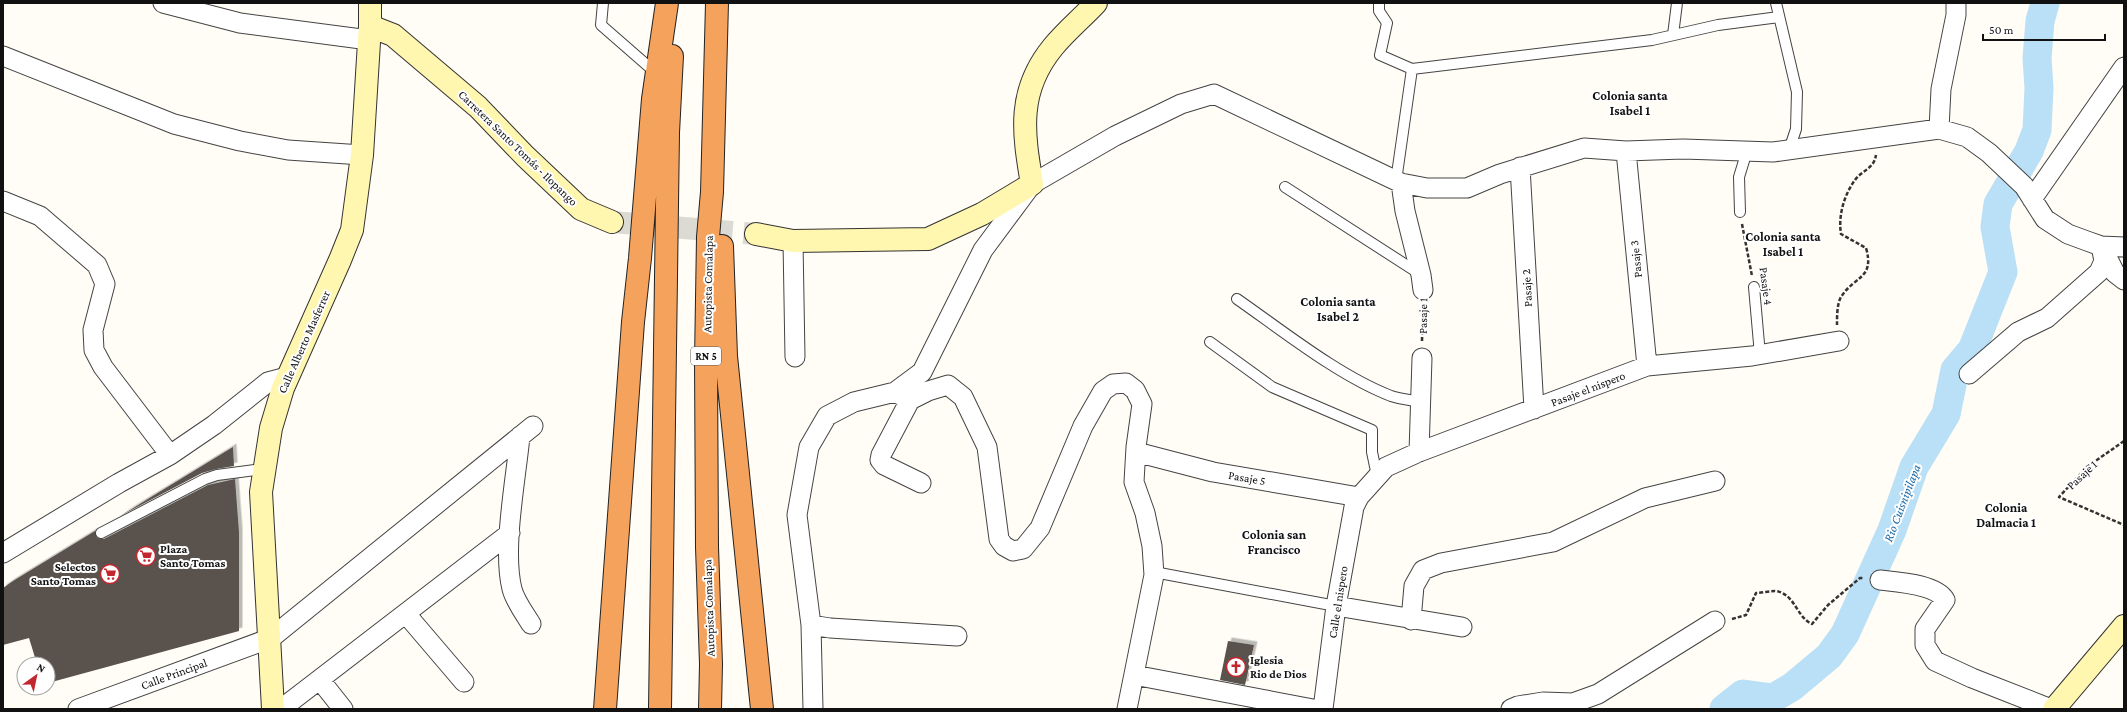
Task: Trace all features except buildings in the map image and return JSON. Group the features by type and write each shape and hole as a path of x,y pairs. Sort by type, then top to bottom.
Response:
{"highway":[{"path":"605,709 633,322 657,74 667,3"},
{"path":"660,709 668,134 674,3"},
{"name":"Autopista Comalapa","path":"710,709 711,664 707,547 706,360 708,236 712,192 716,3"},
{"path":"712,192 721,240 726,356 762,709"}],"main road":[{"name":"Calle Alberto Masferrer","path":"273,709 271,638 261,492 263,469 271,428 287,377 352,230 362,156 370,33 370,3"},
{"path":"756,234 793,241 928,239 982,214 1032,184 1027,157 1024,119 1027,93 1037,72 1053,47 1096,3"},
{"name":"Carretera Santo Tomás - Ilopango","path":"370,33 393,35 478,107 524,156 581,210 612,222"},
{"path":"2052,709 2124,626"}],"street":[{"path":"164,3 240,23 370,33"},
{"path":"1939,129 1941,89 1956,15 1956,3"},
{"path":"3,56 174,124 240,141 288,150 362,156"},
{"path":"2028,192 2124,67"},
{"path":"921,483 884,465 880,460 881,455 903,396 922,372 983,250 1032,184 1115,136 1181,104 1214,94 1399,182 1427,188 1467,188 1520,167 1584,148 1626,151 1683,149 1773,152 1939,129 1967,137 1989,153 2028,192 2045,219 2068,234 2101,246 2124,247"},
{"name":"Pasaje 3","path":"1626,151 1647,366"},
{"name":"Pasaje 2","path":"1520,167 1534,409"},
{"path":"1399,182 1422,282"},
{"path":"3,201 40,216 97,265 105,284 93,330 94,350 103,367 170,455"},
{"path":"793,241 795,356"},
{"path":"2101,246 2115,273 2124,280"},
{"path":"1969,374 2018,332 2047,318 2099,272 2104,261 2101,246"},
{"name":"Pasaje el nispero","path":"1359,497 1386,467 1419,452 1647,366 1760,355 1839,341"},
{"path":"1419,452 1422,358"},
{"path":"3,553 119,483 170,455 214,425 268,382 287,377"},
{"path":"813,709 811,625 797,515 808,447 827,416 854,402 903,396 948,385 963,397 987,447 999,539 1004,546 1013,551 1024,549 1040,528 1083,426 1103,392 1113,384 1126,383 1135,390 1142,404 1134,482 1149,533 1154,572 1127,709"},
{"name":"Calle Principal","path":"78,709 271,638 526,431 510,533"},
{"name":"Pasaje 5","path":"1136,452 1213,472 1359,497"},
{"path":"1411,620 1414,586 1423,570 1441,563 1553,542 1645,498 1715,481"},
{"name":"Calle el nispero","path":"1323,709 1336,606 1354,507 1359,497"},
{"path":"281,709 510,533"},
{"path":"510,533 509,571 512,591 531,624"},
{"path":"1880,580 1918,586 1942,594 1945,600 1925,629 1925,645 1935,661 1972,678 2052,709"},
{"path":"1336,606 1411,620 1462,627"},
{"path":"406,614 464,682"},
{"path":"1511,709 1518,706 1543,702 1573,703 1598,694 1715,621"},
{"path":"811,625 830,628 957,636"},
{"path":"1134,675 1313,709"},
{"path":"320,680 343,709"}],"lane":[{"path":"603,3 601,25 657,74"},
{"path":"1379,3 1380,11 1387,23 1380,54 1412,69 1652,40 1718,25 1779,17"},
{"path":"1673,35 1677,3"},
{"path":"1776,3 1797,92 1796,130 1789,150"},
{"path":"1399,182 1412,69"},
{"path":"1740,212 1739,177 1747,151"},
{"path":"1286,188 1422,282"},
{"name":"Pasaje 4","path":"1754,287 1760,355"},
{"path":"1237,299 1293,339 1363,384 1392,396 1421,402"},
{"path":"1210,342 1272,387 1372,430 1372,452 1377,476"},
{"path":"102,533 205,479 217,475 263,469"},
{"path":"1154,572 1336,606"}],"path":[{"path":"1839,341 1837,333 1838,311 1841,298 1864,276 1870,261 1866,248 1841,234 1839,221 1844,202 1855,179 1867,172 1876,160 1879,138"},
{"name":"Pasaje 4","path":"1740,212 1754,287"},
{"name":"Pasaje 1","path":"1422,282 1422,358"},
{"name":"Pasaje 1","path":"2124,441 2087,467 2059,497 2124,526"},
{"path":"1715,621 1746,614 1756,594 1776,591 1789,597 1807,622 1812,624 1819,618 1828,605 1860,578 1880,580"}],"waterway":[{"name":"Rio Cuisnipilapa","path":"1724,709 1743,694 1773,698 1792,687 1829,656 1845,634 1892,530 1914,467 1946,414 1955,370 1972,350 2003,272 1995,227 1998,204 2029,151 2037,130 2039,88 2037,58 2040,21 2045,3"}],"tunnel":[{"path":"612,222 756,234"}],"place":[{"name":"Plaza Santo Tomas","path":"146,556"},
{"name":"Selectos Santo Tomas","path":"110,574"},
{"name":"Iglesia Rio de Dios","path":"1236,667"}],"district":[{"name":"Colonia santa Isabel 1","path":"1630,102"},
{"name":"Colonia santa Isabel 1","path":"1783,244"},
{"name":"Colonia santa Isabel 2","path":"1338,308"},
{"name":"Colonia Dalmacia 1","path":"2006,514"},
{"name":"Colonia san Francisco","path":"1274,542"}]}
